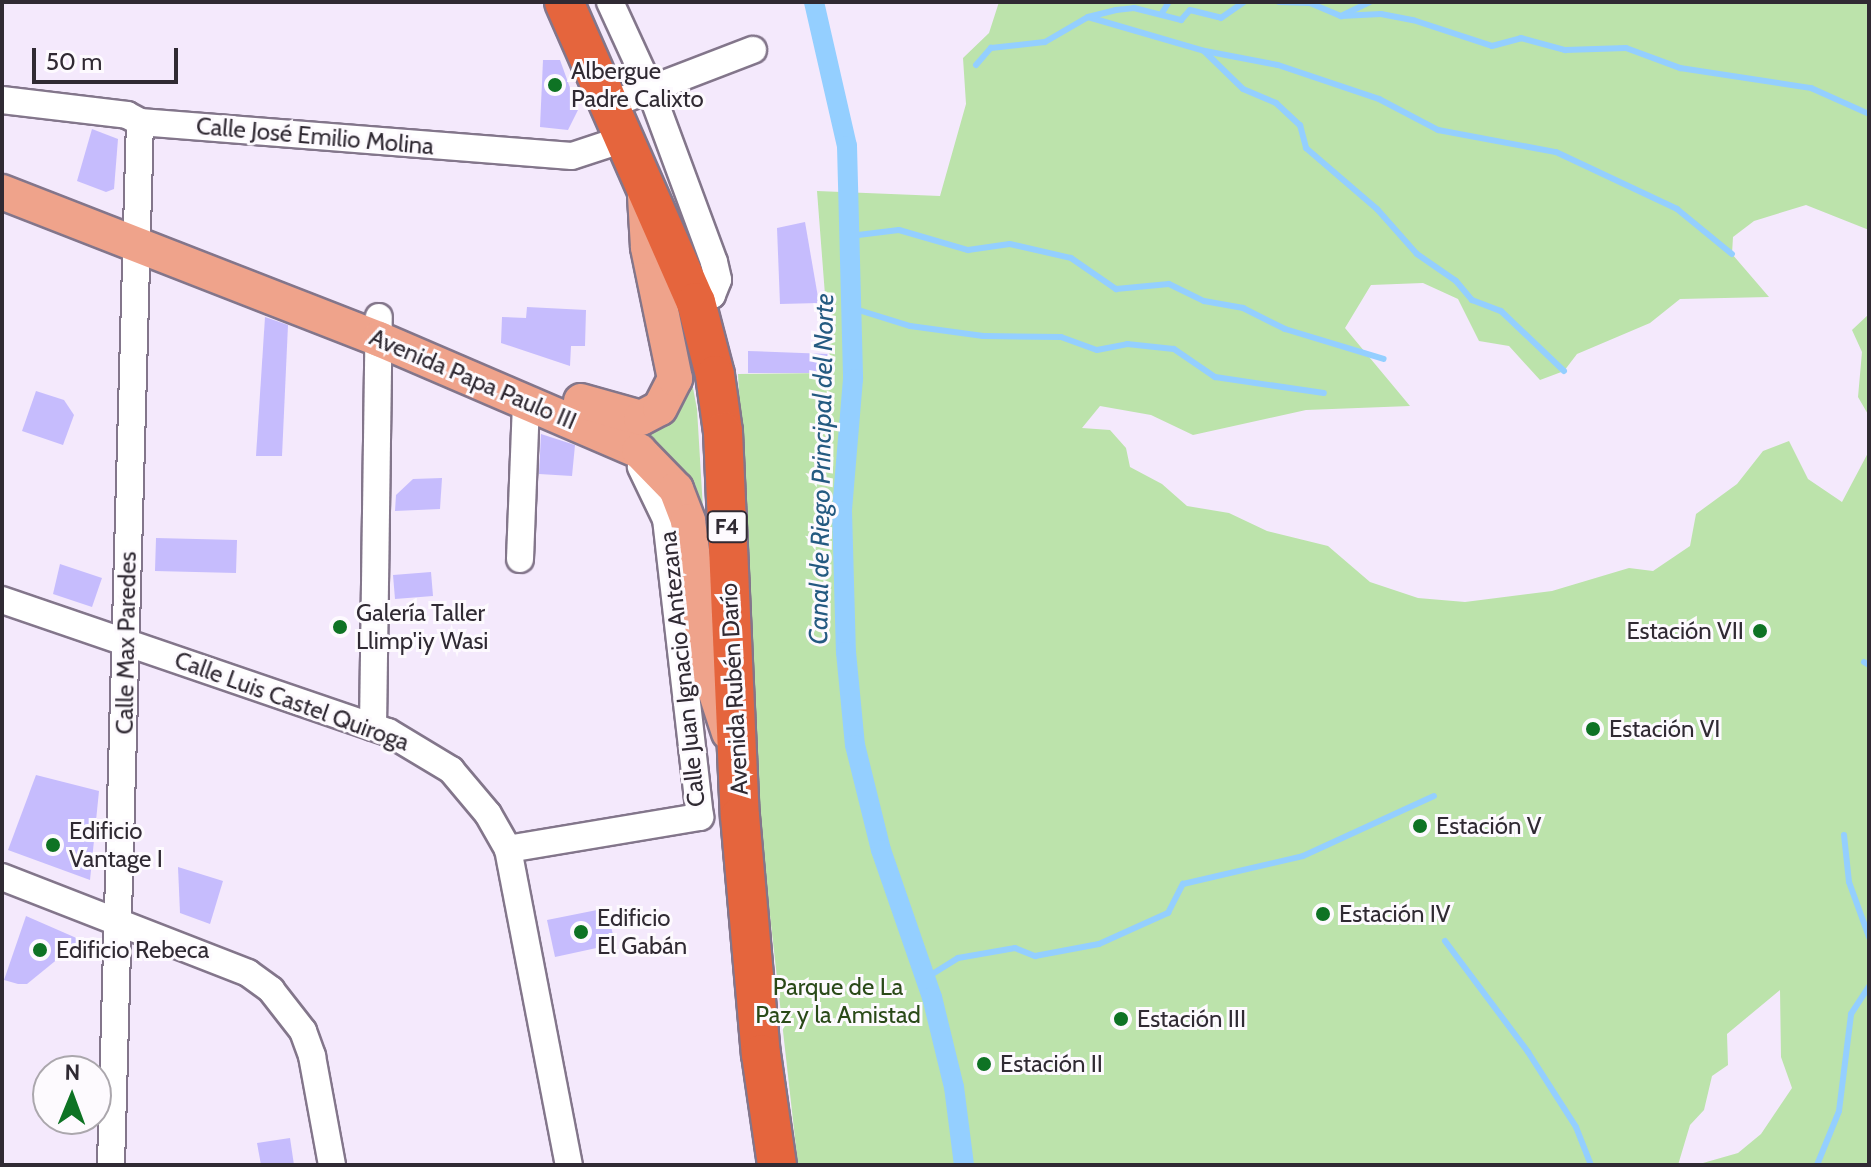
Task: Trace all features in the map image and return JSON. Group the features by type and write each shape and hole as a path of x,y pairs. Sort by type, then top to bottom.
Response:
{"highway":[{"name":"Avenida Rubén Darío","path":"580,9 619,121 696,302 723,432 736,754 761,1054 777,1165"}],"main road":[{"name":"Avenida Papa Paulo III","path":"2,169 137,234"},
{"name":"Avenida Papa Paulo III","path":"2,192 137,234 379,328 629,418 652,414 675,379 648,247 644,176"},
{"name":"Avenida Papa Paulo III","path":"379,328 526,401 617,439 659,467 680,500 688,521 708,669 736,754"}],"street":[{"path":"610,2 650,89 718,280 712,295 696,302"},
{"name":"Calle José Emilio Molina","path":"2,100 127,115 140,122 572,156 619,121 650,89 753,50"},
{"name":"Calle Max Paredes","path":"111,1165 140,122"},
{"path":"373,727 379,328"},
{"path":"520,559 526,401"},
{"name":"Calle Juan Ignacio Antezana","path":"508,849 700,817 666,519 658,493 617,439"},
{"name":"Calle Luis Castel Quiroga","path":"2,600 373,727 421,748 451,770 488,814 508,849 569,1165"},
{"path":"2,877 248,973 289,1010 312,1056 332,1165"}],"green space":[{"name":"Parque de La Paz y la Amistad","path":"999,2 1869,2 1869,230 1806,205 1754,221 1733,237 1732,254 1769,297 1680,299 1650,323 1577,354 1564,371 1540,380 1509,346 1479,341 1458,299 1423,283 1371,285 1345,328 1410,406 1306,410 1193,435 1151,415 1100,406 1082,428 1110,430 1126,448 1130,467 1162,484 1187,506 1229,513 1267,531 1328,546 1370,582 1418,598 1465,602 1552,591 1629,568 1653,571 1690,546 1696,514 1737,484 1763,451 1789,441 1808,479 1842,502 1869,451 1869,1165 1696,1165 1738,1153 1761,1134 1792,1088 1781,1057 1780,990 1727,1034 1728,1065 1712,1076 1704,1110 1690,1125 1678,1165 798,1165 758,808 738,374 831,373 817,191 940,196 966,104 963,58 989,33"},
{"path":"1869,314 1869,416 1858,397 1862,352 1852,330"},
{"path":"681,325 697,409 711,642 684,483 404,335 635,428"}],"building":[{"name":"Albergue Padre Calixto","path":"543,60 560,60 578,110 568,130 540,127"},
{"path":"92,129 118,139 114,189 106,192 77,181"},
{"path":"805,222 819,303 780,304 777,228"},
{"path":"527,307 586,310 585,346 571,346 570,366 501,343 502,317 526,318"},
{"path":"265,317 288,325 282,456 256,456"},
{"path":"748,351 828,354 831,373 748,373"},
{"path":"36,391 64,400 74,415 63,445 22,431"},
{"path":"541,434 575,445 572,476 539,474"},
{"path":"442,478 440,509 395,511 396,495 413,479"},
{"path":"156,538 237,540 236,573 155,571"},
{"path":"60,564 102,578 92,607 53,594"},
{"path":"431,572 433,596 395,599 393,575"},
{"path":"36,775 99,791 90,880 8,850"},
{"path":"178,867 223,881 210,924 180,913"},
{"name":"Edificio El Gabán","path":"607,908 615,944 555,957 547,920"},
{"name":"Edificio Rebeca","path":"26,916 81,940 27,984 18,984 4,980"},
{"path":"290,1138 294,1165 261,1165 257,1143"}],"waterway":[{"name":"Canal de Riego Principal del Norte","path":"814,2 847,146 853,379 842,511 846,652 855,745 881,850 932,997 954,1087 964,1165"},
{"path":"1162,13 1169,2"},
{"path":"976,65 991,48 1045,42 1088,17 1116,10 1134,8 1181,20 1190,10 1221,18 1244,2"},
{"path":"1279,2 1310,3 1341,16 1370,2"},
{"path":"1341,16 1381,14 1413,20 1492,46 1521,38 1565,50 1626,48 1680,68 1811,88 1869,114"},
{"path":"1088,17 1204,51 1243,89 1276,103 1300,125 1306,148 1377,209 1417,254 1456,281 1472,300 1501,311 1564,371"},
{"path":"1205,51 1278,65 1379,99 1438,130 1556,152 1677,209 1732,254"},
{"path":"850,236 899,230 968,250 1010,244 1071,258 1116,289 1169,284 1204,301 1243,308 1285,329 1384,359"},
{"path":"852,308 910,326 983,336 1061,337 1097,350 1127,344 1174,349 1215,377 1324,393"},
{"path":"1864,662 1869,665"},
{"path":"926,978 958,958 1015,948 1035,956 1099,944 1168,913 1183,884 1303,856 1434,796"},
{"path":"1844,835 1849,882 1869,937"},
{"path":"1445,941 1528,1052 1576,1127 1591,1165"},
{"path":"1817,1165 1839,1111 1851,1014 1869,986"}],"place":[{"name":"Albergue Padre Calixto","path":"555,85"},
{"name":"Galería Taller Llimp'iy Wasi","path":"340,627"},
{"name":"Estación VII","path":"1760,631"},
{"name":"Estación VI","path":"1593,729"},
{"name":"Estación V","path":"1420,826"},
{"name":"Edificio Vantage I","path":"53,845"},
{"name":"Estación IV","path":"1323,914"},
{"name":"Edificio El Gabán","path":"581,932"},
{"name":"Edificio Rebeca","path":"40,950"},
{"name":"Estación III","path":"1121,1019"},
{"name":"Estación II","path":"984,1064"}]}
